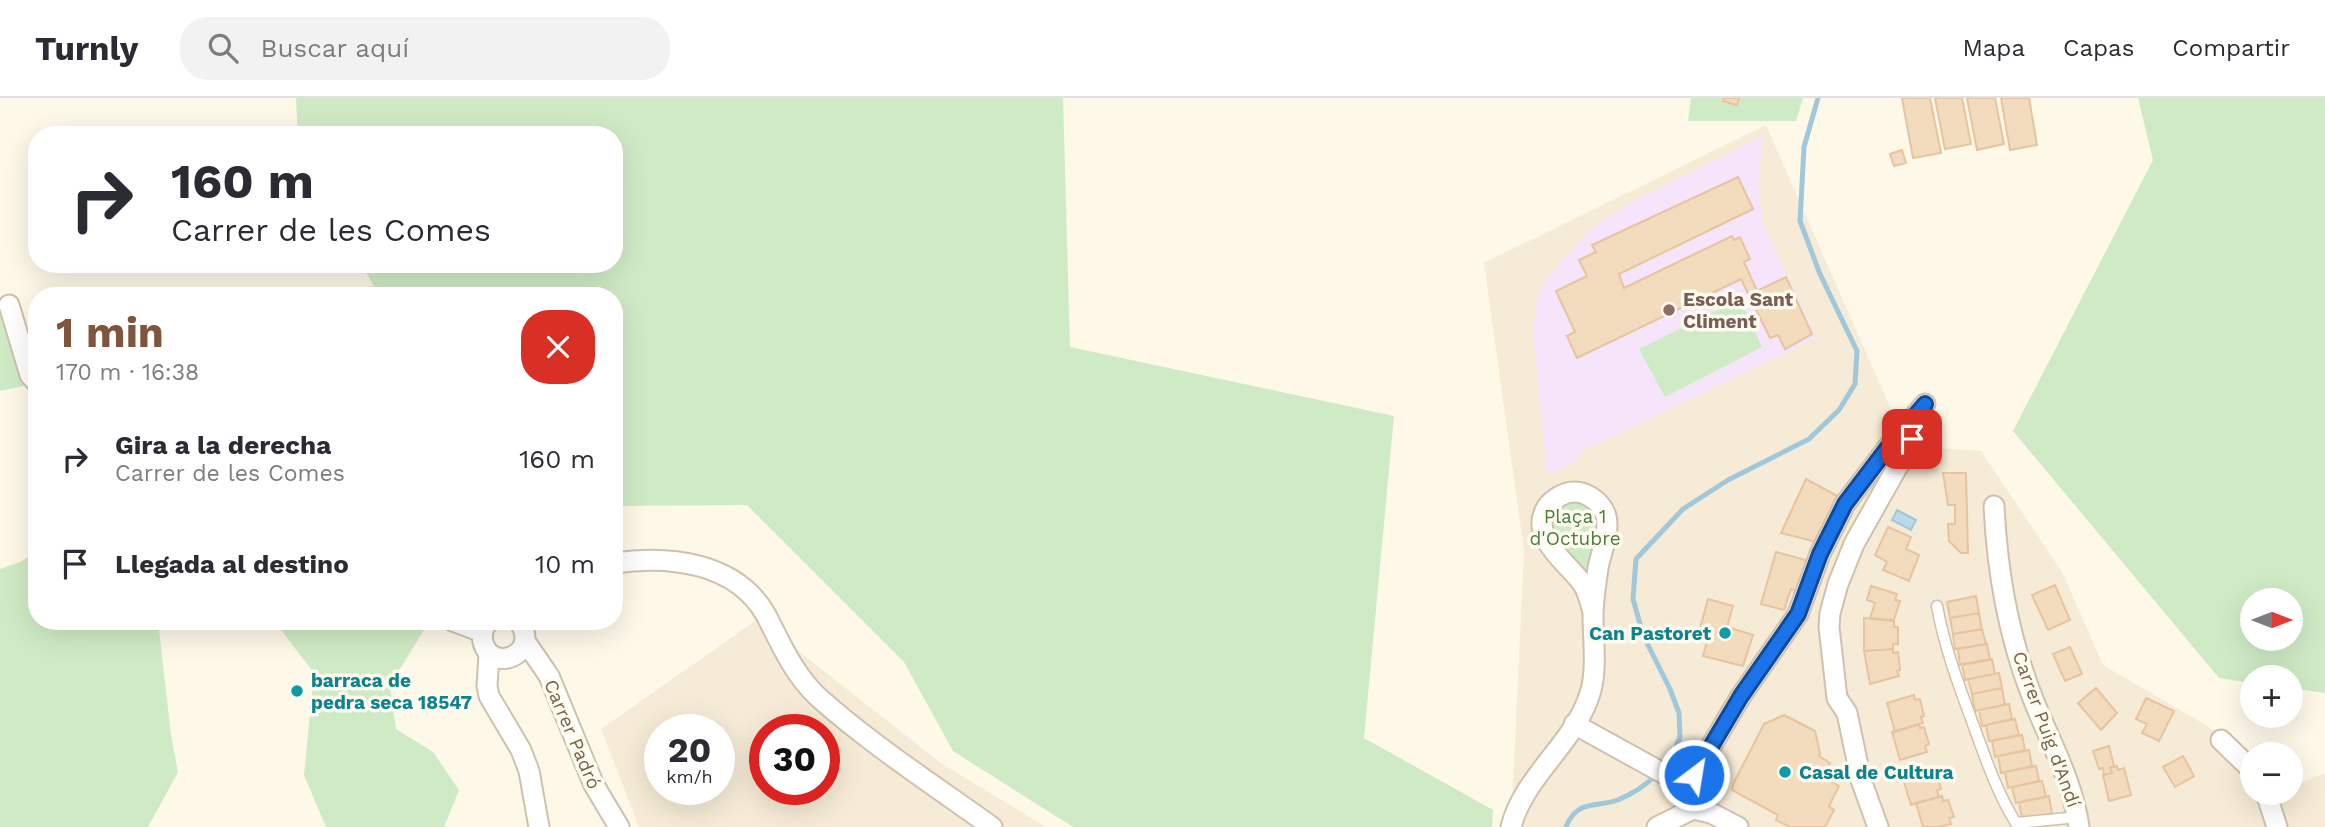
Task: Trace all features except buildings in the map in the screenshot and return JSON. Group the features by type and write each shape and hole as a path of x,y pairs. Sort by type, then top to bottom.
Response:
{"street":[{"path":"9,305 28,368"},
{"path":"1693,809 1690,788 1694,775 1741,696 1798,614 1820,554 1845,504 1925,404 1912,439 1849,555 1830,613 1837,698 1847,713 1861,780 1878,827"},
{"path":"1511,827 1522,799 1574,724 1591,689 1593,612 1600,553 1607,527 1606,516 1602,507 1585,494 1563,494 1547,508 1542,530 1546,540 1581,582 1593,612"},
{"name":"Carrer Puig d'Andí","path":"1994,506 2003,592 2019,656 2029,689 2070,783 2079,822"},
{"path":"623,562 677,562 709,568 733,580 762,608 782,649 805,685 849,723 992,827"},
{"path":"485,630 483,645 489,654 495,657 507,659 518,653 525,642"},
{"name":"Carrer Padró","path":"524,630 525,642 549,676 594,785 619,827"},
{"path":"489,654 489,696 525,761 539,827"},
{"path":"1574,724 1690,788"},
{"path":"2221,740 2240,758"},
{"path":"2270,805 2277,827"},
{"path":"1657,827 1693,809 1711,813 1738,827"}],"lane":[{"path":"1937,606 1967,708 1985,758 2013,819 2016,823 2079,822"}],"shaded area":[{"path":"1766,125 1907,446 1981,451 2062,572 2103,665 2238,744 2240,805 2303,805 2303,782 2325,773 2325,827 1511,827 1524,551 1484,263"},
{"name":"Escola Sant Climent","path":"1763,136 1758,184 1762,221 1817,338 1580,452 1580,459 1547,476 1533,332 1536,303 1544,282 1588,231 1626,205"},
{"path":"758,619 942,764 1046,827 639,827 601,729"}],"green space":[{"path":"296,98 1063,98 1070,347 1394,416 1364,738 1493,810 1492,827 1073,827 953,751 904,662 747,505 623,506 623,287 374,287 366,273 623,273 623,126 298,126"},
{"path":"1691,98 1803,98 1796,121 1688,121"},
{"path":"2138,98 2325,98 2325,693 2303,690 2303,665 2240,665 2240,681 2219,678 2013,431 2153,160"},
{"path":"1740,299 1762,347 1665,397 1639,349"},
{"path":"4,307 24,386 0,391 0,308"},
{"name":"Plaça 1 d'Octubre","path":"1573,499 1589,504 1599,517 1592,579 1561,548 1549,528 1553,511"},
{"path":"28,557 28,630 159,630 178,772 148,827 0,827 0,569"},
{"path":"281,630 424,630 390,685 396,729 433,752 459,790 444,827 326,827 304,775 314,673"}],"water":[{"path":"1897,510 1916,520 1911,530 1892,520"}],"waterway":[{"path":"1663,768 1669,763 1680,737 1679,713 1643,635 1633,599 1636,559 1683,509 1728,480 1809,439 1839,410 1855,384 1857,351 1820,274 1800,221 1804,147 1818,98"},
{"path":"1566,827 1570,818 1581,808 1618,800 1656,775"}],"place":[{"name":"Escola Sant Climent","path":"1669,310"},
{"name":"Can Pastoret","path":"1725,633"},
{"name":"barraca de pedra seca 18547","path":"297,691"},
{"name":"Casal de Cultura","path":"1785,772"}],"route":[{"path":"1694,775 1741,696 1798,614 1820,554 1845,504 1925,404 1912,439"}]}
